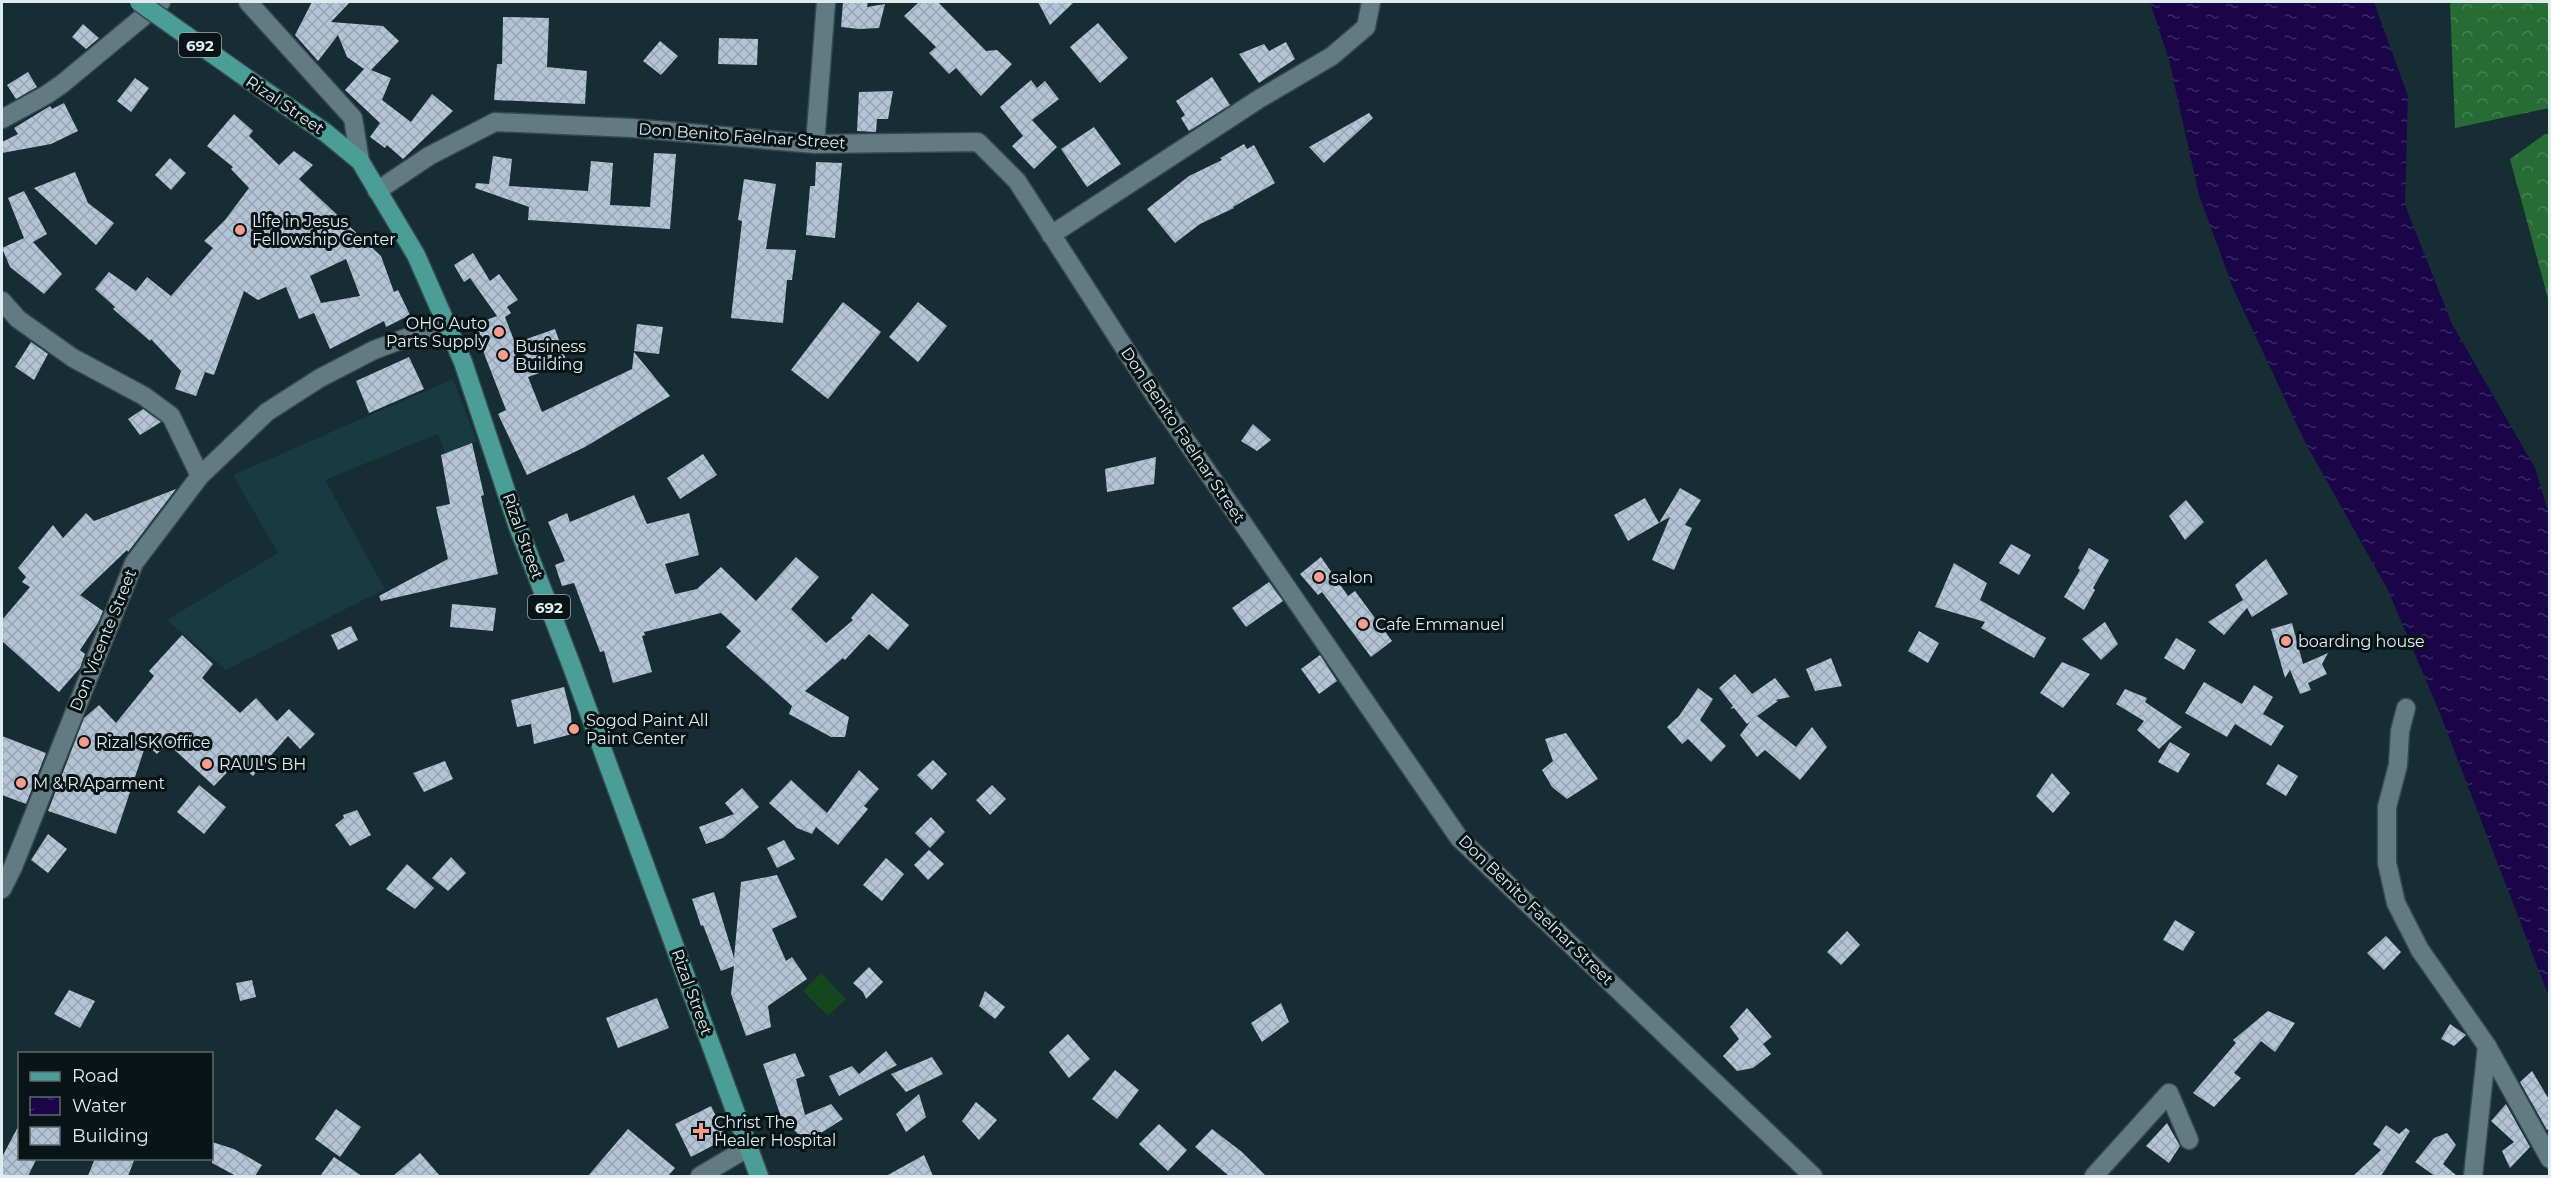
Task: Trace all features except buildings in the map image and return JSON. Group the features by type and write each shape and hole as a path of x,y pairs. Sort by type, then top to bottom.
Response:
{"main road":[{"name":"Rizal Street","path":"139,2 326,133 360,161 416,255 463,362 517,524 572,664 759,1176"}],"street":[{"path":"2,119 62,84 161,2"},
{"path":"248,2 353,118 360,161"},
{"path":"815,144 826,2"},
{"path":"1052,235 1258,99 1332,56 1366,27 1371,2"},
{"name":"Don Benito Faelnar Street","path":"377,190 429,156 495,122 632,128 815,144 978,142 1017,182 1156,397 1459,838 1813,1176"},
{"path":"2,302 18,319 73,358 144,396 171,416 200,476"},
{"name":"Don Vicente Street","path":"2,889 13,867 134,563 200,476 267,412 320,378 374,350 446,323"},
{"path":"2406,708 2400,731 2398,765 2387,816 2387,863 2396,903 2420,950 2487,1046 2550,1159"},
{"path":"2473,1176 2487,1046"},
{"path":"2094,1176 2169,1093 2189,1140"},
{"path":"700,1176 749,1147"}],"shaded area":[{"path":"453,379 477,441 445,453 438,434 325,480 385,589 226,670 167,620 278,553 233,475"}],"green space":[{"path":"2450,2 2549,2 2549,108 2455,128"},
{"path":"2545,134 2550,134 2549,302 2510,159"},
{"path":"821,973 846,999 828,1016 803,991"}],"water":[{"path":"2150,2 2374,2 2408,96 2405,205 2452,324 2535,468 2549,515 2549,997 2441,716 2388,590 2306,444 2233,288 2199,195 2169,60"}],"place":[{"name":"Life in Jesus Fellowship Center","path":"240,230"},
{"name":"OHG Auto Parts Supply","path":"499,332"},
{"name":"Business Building","path":"503,355"},
{"name":"salon","path":"1319,577"},
{"name":"Cafe Emmanuel","path":"1363,624"},
{"name":"boarding house","path":"2286,641"},
{"name":"Sogod Paint All Paint Center","path":"574,729"},
{"name":"Rizal SK Office","path":"84,742"},
{"name":"RAUL'S BH","path":"207,764"},
{"name":"M & R Aparment","path":"21,783"},
{"name":"Christ The Healer Hospital","path":"701,1131"}]}
